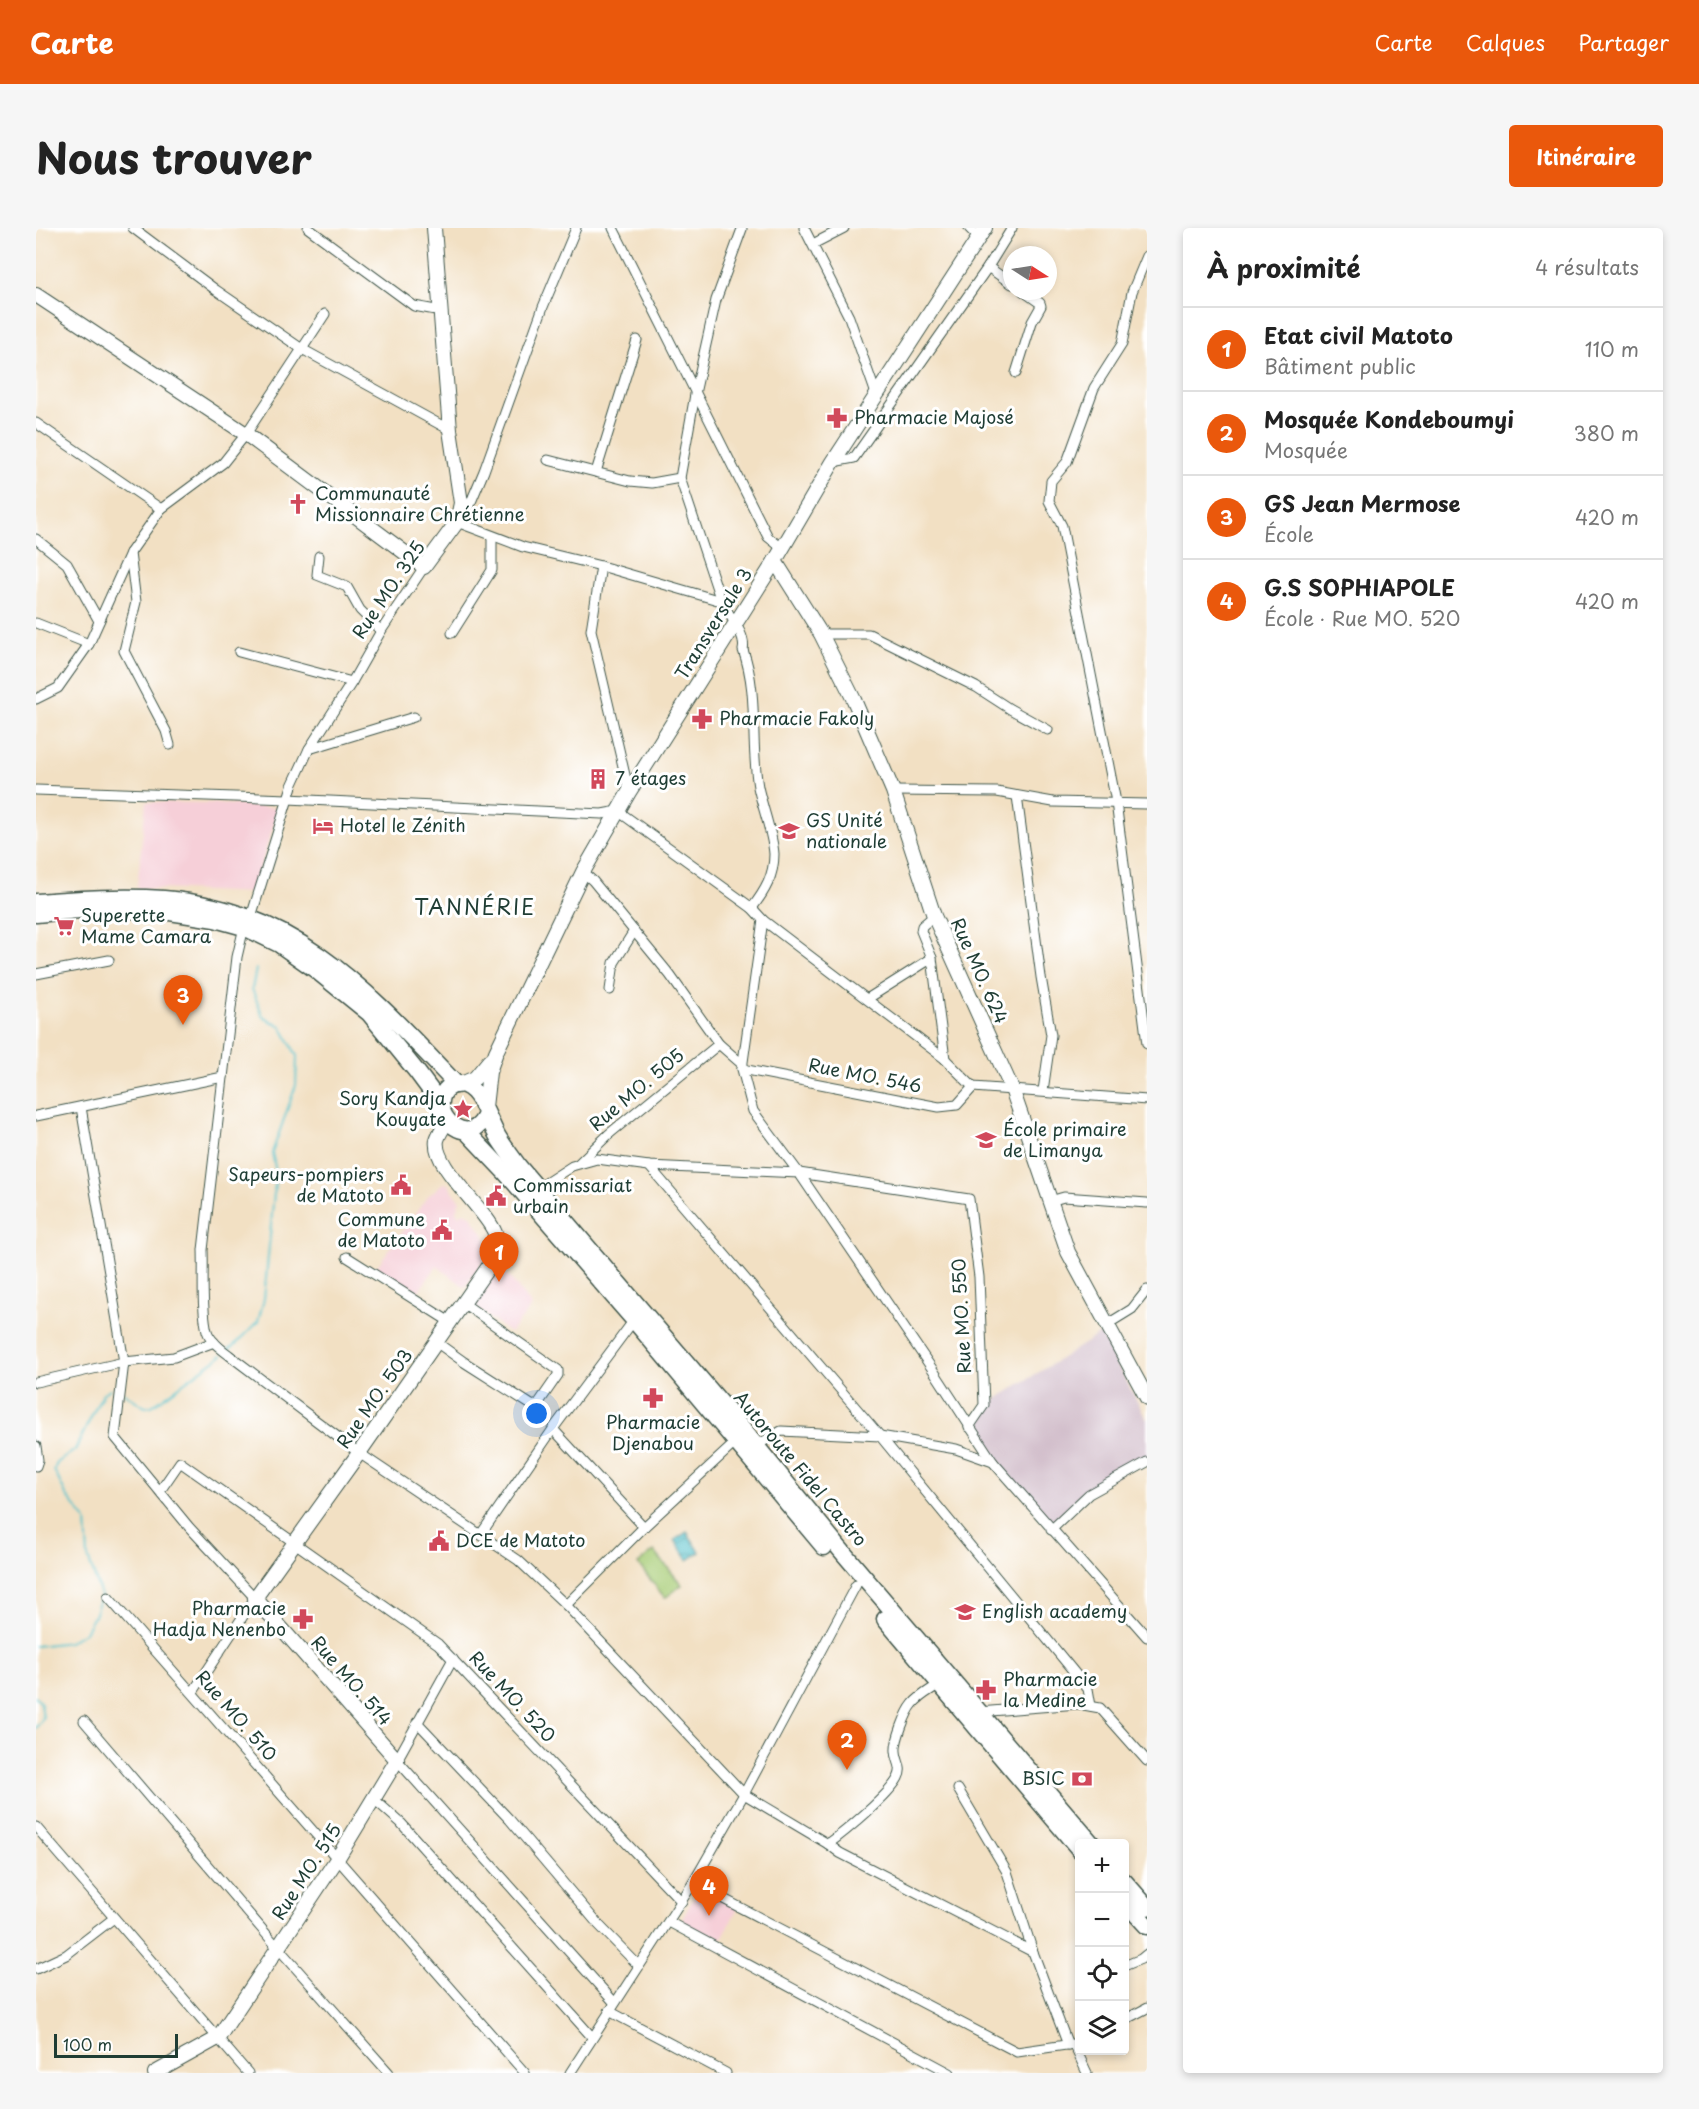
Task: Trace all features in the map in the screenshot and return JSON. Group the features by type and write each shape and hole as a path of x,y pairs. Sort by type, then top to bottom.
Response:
{"highway":[{"path":"36,902 102,897 165,899 219,907 248,922 316,969 369,1013 417,1072 454,1126 466,1131 483,1122 485,1111 471,1090 459,1084 380,1004 326,959 285,933 248,922 170,912 101,908 36,915"},
{"path":"440,1103 446,1089 459,1084"},
{"name":"Autoroute Fidel Castro","path":"485,1111 532,1192 634,1320 856,1585 944,1680 979,1712 1088,1839"},
{"name":"Autoroute Fidel Castro","path":"466,1131 532,1192 756,1446 1075,1844"},
{"path":"1129,1885 1145,1901"},
{"path":"1129,1906 1147,1926"}],"street":[{"path":"133,228 216,290 302,349 450,430"},
{"path":"308,228 414,306 441,311"},
{"path":"435,228 450,430 461,503 459,517"},
{"path":"459,517 471,502 484,471 543,307 576,228"},
{"path":"614,228 768,537 782,548"},
{"path":"804,228 849,317 876,394"},
{"path":"813,244 844,228"},
{"path":"833,462 854,458 988,267 1012,228"},
{"path":"742,230 716,300 696,389 680,478 721,601 727,613 736,623 745,643 743,650 753,693 753,745 758,786 774,854 768,885 752,908"},
{"name":"Transversale 3","path":"485,1111 489,1072 496,1052 583,872 629,792 775,561 833,462 977,231"},
{"path":"1147,256 1132,292 1122,344 1094,388 1067,462 1051,482 1049,501 1062,526 1116,802 1147,1044"},
{"path":"988,267 1003,278"},
{"path":"36,295 246,434 424,567"},
{"path":"1016,373 1032,322 1041,306 1036,300"},
{"path":"36,699 58,688 89,644 130,554 161,509 223,463 246,434 325,314"},
{"path":"597,472 637,340"},
{"path":"36,423 161,509"},
{"path":"548,460 630,481 652,483 680,478"},
{"path":"459,517 492,536 523,547 601,566 721,601"},
{"name":"Rue MO. 325","path":"222,1349 207,1332 203,1250 237,957 288,799 309,749 352,682 381,630 459,517"},
{"path":"452,633 492,570 492,536"},
{"path":"36,539 67,564 99,621"},
{"path":"130,554 136,602 124,651 166,730 170,745"},
{"path":"319,556 317,575 346,587 360,610 381,630"},
{"name":"Rue MO. 624","path":"775,561 821,634 854,700 893,791 934,916 1012,1089 1068,1252 1106,1325 1142,1379 1147,1398"},
{"path":"601,566 591,630 629,792"},
{"path":"36,622 89,644"},
{"path":"821,634 870,634 976,687 1048,730"},
{"path":"239,652 352,682"},
{"path":"309,749 414,717"},
{"path":"36,790 602,814 618,811 752,908 763,920 945,1059 973,1087 1147,1100"},
{"path":"893,791 997,792 1053,801 1147,804"},
{"path":"1017,796 1041,977 1052,1035 1043,1091"},
{"path":"583,872 593,881 670,975 719,1044 742,1067"},
{"path":"934,916 922,926 921,931 932,958 945,1059"},
{"path":"763,920 742,1067 753,1111 799,1173 993,1462 1147,1637"},
{"path":"610,990 614,963 634,931"},
{"path":"867,999 932,958"},
{"path":"36,974 109,960"},
{"name":"Rue MO. 505","path":"578,1164 609,1134 719,1044"},
{"name":"Transversale 3","path":"459,1084 475,1078 496,1052"},
{"name":"Rue MO. 546","path":"742,1067 939,1107 957,1105 973,1087"},
{"path":"36,1116 223,1077"},
{"name":"Rue MO. 514","path":"81,1107 124,1362 115,1437 189,1527 255,1598 614,2002"},
{"name":"Rue MO. 503","path":"193,1692 255,1598 496,1256 498,1245 496,1234 489,1221 449,1172 437,1152 437,1141 448,1120"},
{"path":"532,1192 572,1166 597,1159 649,1166 799,1173"},
{"path":"649,1166 880,1436 1088,1689 1091,1706"},
{"name":"Rue MO. 550","path":"799,1173 969,1199 979,1277 984,1405 969,1427"},
{"path":"1050,1201 1064,1197 1147,1203"},
{"path":"347,1257 450,1322"},
{"path":"1106,1325 1131,1309 1147,1290"},
{"path":"436,1342 472,1368 533,1406 538,1404 558,1375 558,1370 463,1303"},
{"path":"481,1534 553,1429 634,1320"},
{"path":"36,1382 124,1362 222,1349 359,1453 518,1560 566,1605 744,1794 840,1853 1033,1952"},
{"path":"553,1429 644,1527"},
{"path":"756,1446 782,1431 880,1436 956,1449 993,1462"},
{"path":"956,1449 970,1446 976,1438"},
{"path":"566,1605 644,1527 736,1442"},
{"path":"36,1446 38,1460 36,1466"},
{"name":"Rue MO. 520","path":"160,1491 180,1462 438,1644 682,1902"},
{"path":"1051,1530 1089,1494 1147,1462"},
{"path":"570,2073 638,1965 682,1902 744,1794 856,1585"},
{"name":"Rue MO. 510","path":"108,1597 525,2073"},
{"name":"Rue MO. 515","path":"155,2073 218,2038 279,1948 374,1799 453,1659"},
{"path":"828,1844 876,1802 899,1776 900,1762 896,1749 906,1715 913,1704 944,1680"},
{"path":"979,1712 1078,1704 1100,1708 1147,1761"},
{"path":"84,1721 389,2073"},
{"path":"417,1722 510,1820 598,1924 638,1965"},
{"path":"958,1789 1007,1872 1033,1952 1087,2073"},
{"path":"374,1799 401,1823 592,2037"},
{"path":"36,1827 248,2073"},
{"path":"693,1883 1017,2052 1074,2044"},
{"path":"36,1970 66,1955 114,1918"},
{"path":"669,1922 950,2073"},
{"path":"1129,1964 1147,1954"},
{"path":"1129,2018 1147,2008"},
{"path":"609,2011 726,2073"}],"shaded area":[{"path":"146,802 212,803 279,808 252,893 137,888"},
{"name":"Commune de Matoto","path":"443,1183 448,1184 460,1201 456,1211 459,1215 464,1212 471,1215 490,1245 491,1251 465,1287 437,1266 415,1296 375,1269 427,1197"},
{"path":"498,1262 532,1306 510,1333 470,1303"},
{"path":"1101,1333 1147,1420 1147,1459 1083,1494 1052,1523 995,1461 992,1449 976,1423 995,1400"},
{"path":"699,1888 738,1908 719,1944 680,1923"}],"green space":[{"path":"654,1551 682,1585 665,1598 638,1564"}],"water":[{"path":"687,1532 700,1552 688,1560 675,1540"}],"waterway":[{"path":"227,1351 258,1322 264,1299 276,1172 272,1153 296,1085 297,1056 281,1026 263,1017 252,989 256,969"},
{"path":"124,1393 145,1407 152,1406 222,1355"},
{"path":"36,1646 69,1642 85,1632 101,1596 88,1557 86,1520 66,1495 54,1470 57,1463 75,1450 103,1393 110,1389"},
{"path":"36,1697 41,1703 43,1718 36,1728"}],"place":[{"name":"Pharmacie Majosé","path":"837,418"},
{"name":"Communauté Missionnaire Chrétienne","path":"298,504"},
{"name":"Pharmacie Fakoly","path":"702,719"},
{"name":"7 étages","path":"598,779"},
{"name":"Hotel le Zénith","path":"323,826"},
{"name":"GS Unité nationale","path":"789,831"},
{"name":"Superette Mame Camara","path":"64,926"},
{"name":"GS Jean Mermose","path":"183,1025"},
{"name":"Sory Kandja Kouyate","path":"463,1109"},
{"name":"École primaire de Limanya","path":"986,1140"},
{"name":"Sapeurs-pompiers de Matoto","path":"401,1185"},
{"name":"Commissariat urbain","path":"496,1196"},
{"name":"Commune de Matoto","path":"442,1230"},
{"name":"Etat civil Matoto","path":"499,1282"},
{"name":"Pharmacie Djenabou","path":"653,1398"},
{"name":"DCE de Matoto","path":"439,1541"},
{"name":"English academy","path":"965,1612"},
{"name":"Pharmacie Hadja Nenenbo","path":"303,1619"},
{"name":"Pharmacie la Medine","path":"986,1690"},
{"name":"Mosquée Kondeboumyi","path":"847,1770"},
{"name":"BSIC","path":"1082,1779"},
{"name":"G.S SOPHIAPOLE","path":"709,1916"}],"district":[{"name":"TANNÉRIE","path":"475,908"}]}
